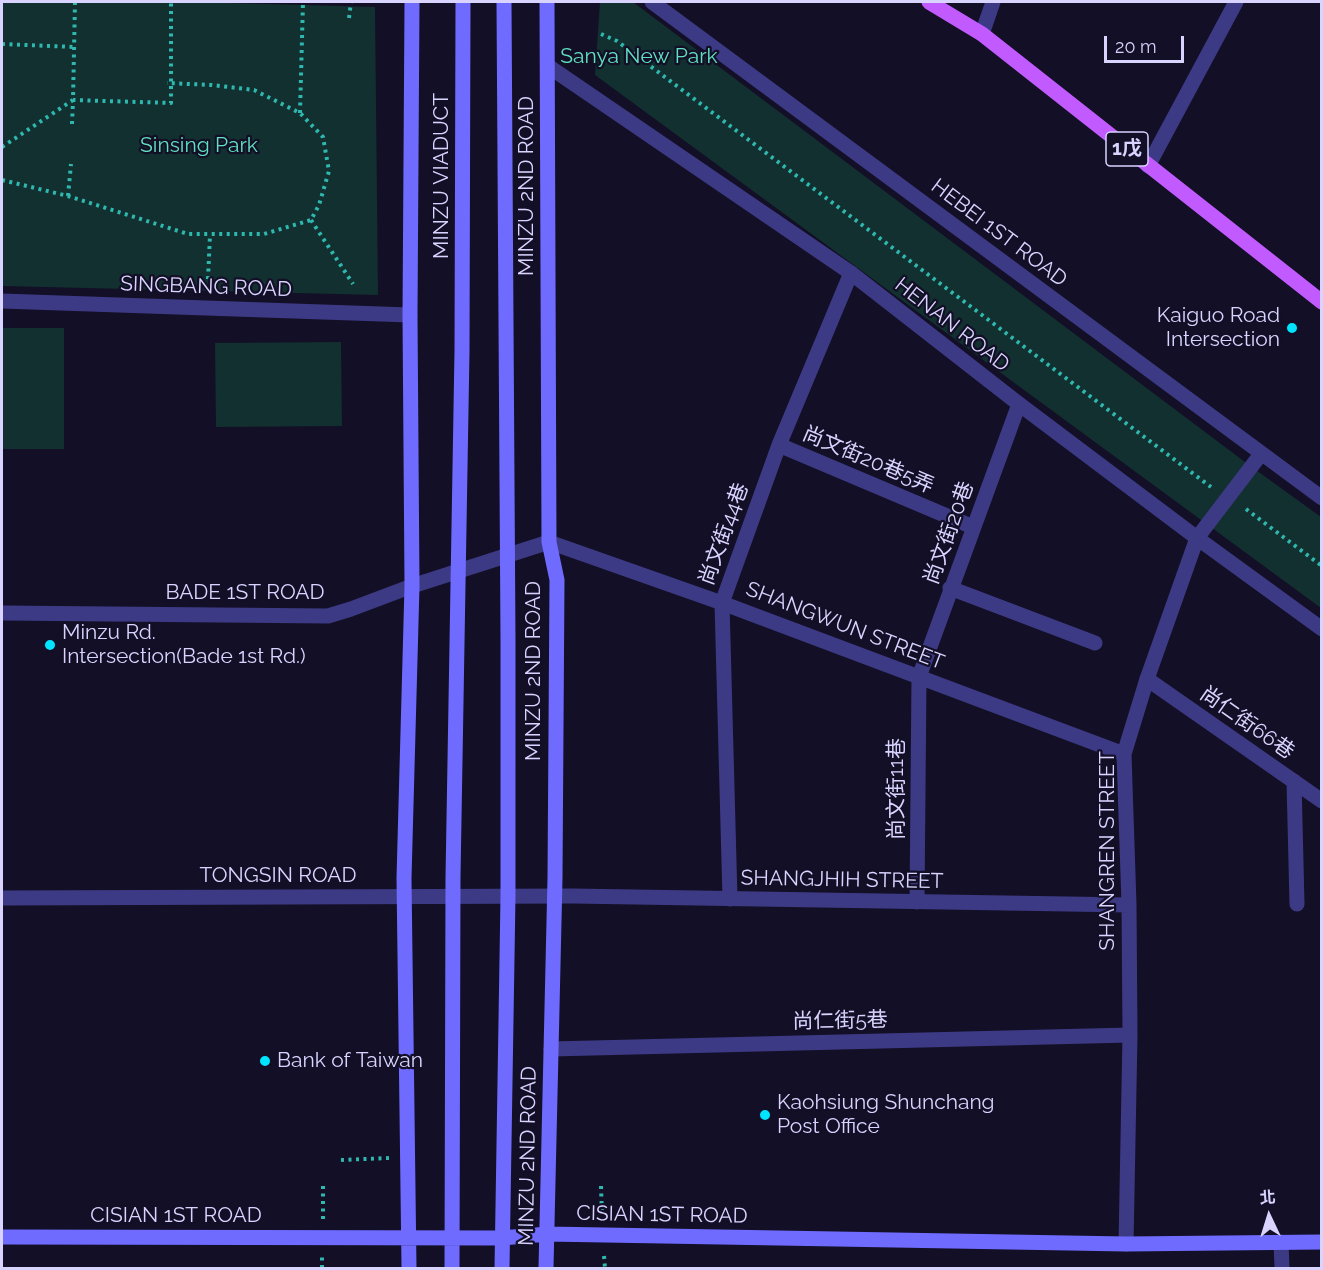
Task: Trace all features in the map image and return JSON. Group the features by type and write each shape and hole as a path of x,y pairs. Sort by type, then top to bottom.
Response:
{"main road":[{"name":"1戊","path":"929,2 982,34 1322,302"}],"street":[{"path":"409,1269 404,896 412,586 410,315 412,2"},
{"name":"MINZU VIADUCT","path":"458,571 462,351 463,2"},
{"name":"MINZU 2ND ROAD","path":"502,1269 508,896 504,2"},
{"name":"MINZU 2ND ROAD","path":"546,1269 555,896 557,580 549,542 548,2"},
{"name":"HEBEI 1ST ROAD","path":"652,2 1322,498"},
{"path":"982,34 993,2"},
{"path":"1148,166 1236,2"},
{"name":"HENAN ROAD","path":"548,66 852,273 1019,404 1322,629"},
{"name":"尚文街44巷","path":"730,899 722,603 779,445 852,273"},
{"name":"SINGBANG ROAD","path":"2,301 410,315"},
{"name":"尚文街20巷","path":"919,677 1019,404"},
{"name":"尚文街20巷5弄","path":"779,445 974,526"},
{"name":"SHANGREN STREET","path":"1126,1244 1130,1035 1124,754 1147,679 1197,538 1261,454"},
{"name":"BADE 1ST ROAD","path":"2,613 328,616 549,542"},
{"name":"SHANGWUN STREET","path":"549,542 722,603 1124,754"},
{"path":"452,1269 458,571"},
{"path":"950,588 1095,643"},
{"name":"尚文街11巷","path":"917,902 919,677"},
{"name":"尚仁街66巷","path":"1147,679 1322,801"},
{"path":"1294,782 1297,904"},
{"name":"TONGSIN ROAD","path":"2,898 555,896"},
{"name":"SHANGJHIH STREET","path":"555,896 1129,905"},
{"name":"尚仁街5巷","path":"551,1050 1130,1035"},
{"name":"CISIAN 1ST ROAD","path":"2,1237 408,1236 502,1238 547,1234 1126,1244 1322,1242"},
{"path":"1281,1242 1282,1269"}],"path":[{"path":"72,124 75,2"},
{"path":"2,147 73,100 171,103 169,83 171,2"},
{"path":"300,113 303,2"},
{"path":"349,18 351,2"},
{"path":"601,34 617,41 1211,487"},
{"path":"2,44 74,47"},
{"path":"2,180 68,196 189,234 264,234 311,220 319,205 329,171 323,137 300,113 254,90 169,83"},
{"path":"68,196 71,164"},
{"path":"311,220 353,284"},
{"path":"208,279 210,235"},
{"path":"1246,509 1322,566"}],"green space":[{"name":"Sinsing Park","path":"2,2 197,2 375,7 378,295 2,286"},
{"name":"Sanya New Park","path":"600,2 633,2 1321,517 1321,608 595,75"},
{"path":"2,328 64,328 64,449 2,449"},
{"path":"341,342 342,426 216,427 215,343"}],"place":[{"name":"Kaiguo Road Intersection","path":"1292,328"},
{"name":"Minzu Rd. Intersection(Bade 1st Rd.)","path":"50,645"},
{"name":"Bank of Taiwan","path":"265,1061"},
{"name":"Kaohsiung Shunchang Post Office","path":"765,1115"}]}
